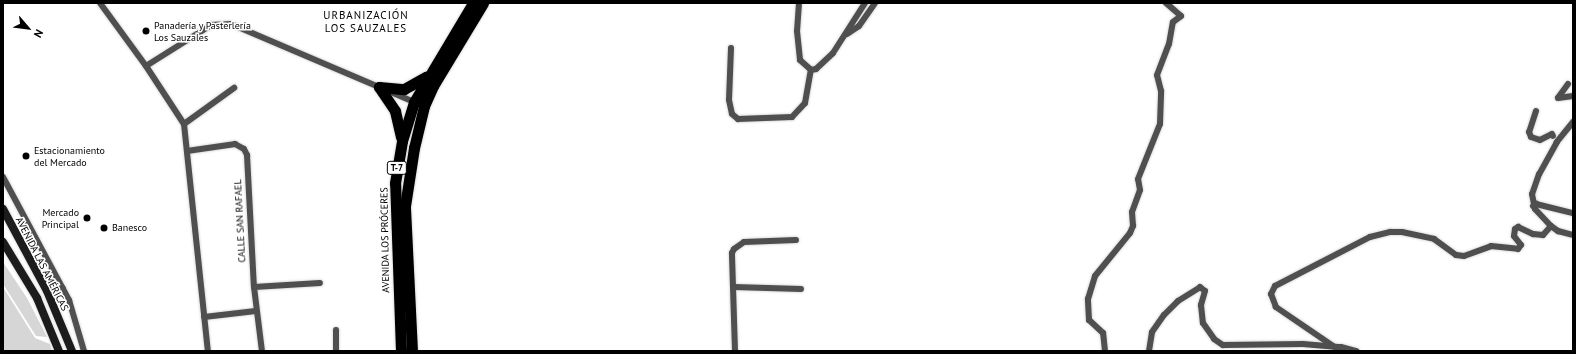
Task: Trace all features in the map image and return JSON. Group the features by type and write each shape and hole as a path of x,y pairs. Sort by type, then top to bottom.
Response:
{"highway":[{"name":"AVENIDA LOS PRÓCERES","path":"400,351 395,183 402,141 419,104 427,76 473,3"},
{"name":"AVENIDA LOS PRÓCERES","path":"412,351 406,206 419,104 443,68 482,3"},
{"path":"379,87 404,89 427,76"},
{"name":"T-7","path":"379,87 395,112 402,141"}],"street":[{"path":"100,3 146,66 184,124 208,351"},
{"path":"799,3 797,32 800,60 811,70"},
{"path":"731,48 729,100 732,114 738,118 792,117 804,103 811,70 824,63 844,36 864,3"},
{"path":"844,36 859,26 875,3"},
{"path":"1105,351 1103,333 1088,319 1088,299 1095,276 1130,233 1133,226 1132,212 1140,190 1138,179 1160,124 1161,91 1157,75 1169,44 1173,22 1181,16 1166,3"},
{"path":"146,66 211,25 221,22 231,24 419,104"},
{"path":"1568,84 1558,98 1573,96"},
{"path":"184,124 234,88"},
{"path":"1536,111 1530,132 1531,137 1540,140 1552,134 1553,136"},
{"path":"1573,122 1553,148 1534,186 1533,206 1558,232 1573,235"},
{"path":"1553,148 1554,129"},
{"name":"CALLE SAN RAFAEL","path":"187,151 235,144 244,149 247,156 254,287 262,351"},
{"path":"3,177 69,300 84,351"},
{"path":"1533,206 1536,204 1573,213"},
{"name":"AVENIDA LAS AMÉRICAS","path":"3,209 48,294 72,351"},
{"path":"1336,348 1276,307 1270,294 1275,286 1370,238 1390,232 1402,232 1434,239 1456,255 1464,256 1491,246 1518,249 1521,245 1514,236 1515,229 1518,227 1533,234 1543,235 1551,226"},
{"path":"735,351 732,253 739,245 796,240"},
{"name":"AVENIDA LAS AMÉRICAS","path":"3,242 37,298 59,351"},
{"path":"254,287 320,283"},
{"path":"1149,351 1152,332 1164,314 1178,301 1200,286 1205,291 1201,305 1203,323 1214,339 1223,345 1294,344 1356,351"},
{"path":"734,287 801,290"},
{"path":"48,294 63,288"},
{"path":"204,317 256,311"},
{"path":"336,330 336,351"}],"shaded area":[{"path":"3,262 27,298 47,337 36,336 3,284"},
{"path":"3,287 35,338 50,344 52,351 3,351"}],"place":[{"name":"Panadería y Pasterlería Los Sauzales","path":"146,31"},
{"name":"Estacionamiento del Mercado","path":"26,156"},
{"name":"Mercado Principal","path":"87,218"},
{"name":"Banesco","path":"104,228"}],"district":[{"name":"URBANIZACIÓN LOS SAUZALES","path":"366,22"}]}
